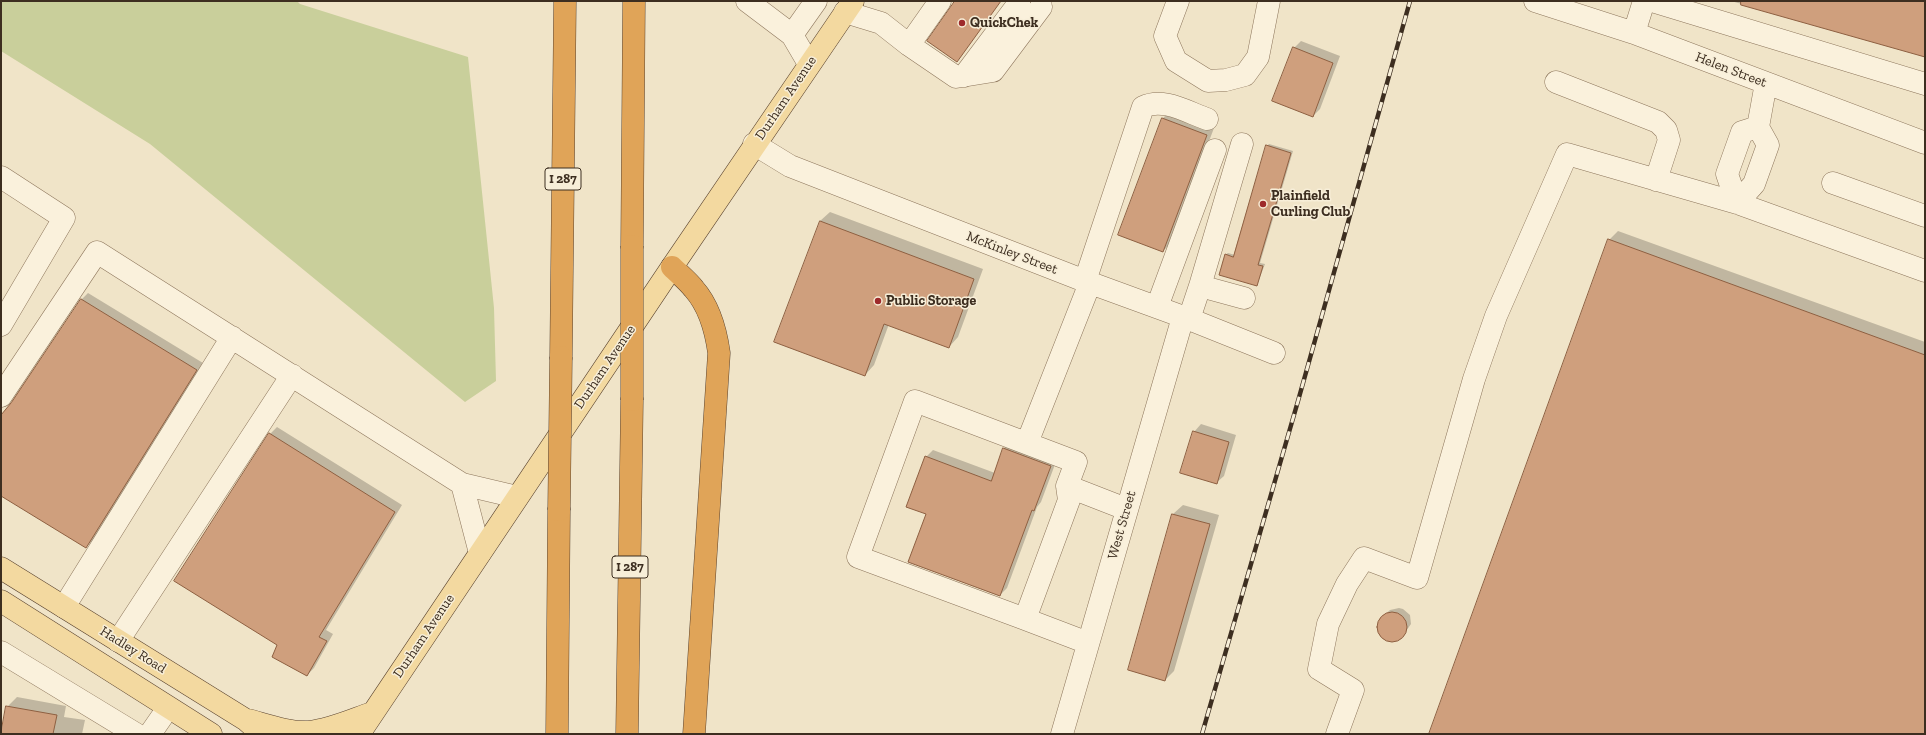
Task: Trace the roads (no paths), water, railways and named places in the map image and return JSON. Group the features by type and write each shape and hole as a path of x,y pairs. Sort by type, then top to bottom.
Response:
{"highway":[{"name":"I 287","path":"557,734 565,1"},
{"name":"I 287","path":"628,734 632,400 634,1"},
{"path":"672,267 695,289 704,303 716,337 719,353 694,734"}],"main road":[{"name":"Durham Avenue","path":"359,734 754,144 849,6"},
{"name":"Hadley Road","path":"1,568 118,640 254,727 309,732 326,729 372,713"},
{"path":"1,601 211,734"}],"street":[{"path":"747,1 792,34 809,64"},
{"path":"792,34 816,1"},
{"path":"909,45 940,1"},
{"path":"1178,1 1165,36 1176,61 1208,81 1226,80 1244,75 1258,57 1269,1"},
{"name":"Helen Street","path":"1535,1 1634,33 1766,83 1924,138"},
{"path":"1634,33 1644,1"},
{"path":"1652,1 1925,84"},
{"path":"964,76 1017,2 1029,11 1045,4"},
{"path":"849,6 881,23 909,45 956,77 993,71 1045,4"},
{"path":"1556,82 1658,122 1666,130 1669,140 1656,180"},
{"path":"1737,203 1754,184 1768,145 1758,127 1766,83"},
{"path":"1027,443 1087,282 1143,107 1151,103 1161,103 1207,119"},
{"path":"1737,203 1727,174 1742,132 1758,127"},
{"name":"McKinley Street","path":"754,144 790,166 1274,353"},
{"name":"West Street","path":"1062,734 1126,509 1186,318 1200,286 1242,144"},
{"path":"1157,307 1215,150"},
{"path":"1337,734 1353,690 1319,669 1328,624 1347,584 1364,558 1417,578 1474,379 1496,316 1567,154 1737,203 1925,271"},
{"path":"1,177 64,218 1,325"},
{"path":"1833,183 1925,216"},
{"path":"1,396 98,252 462,484 517,497"},
{"path":"1200,286 1244,298"},
{"path":"64,607 232,337"},
{"path":"118,640 292,375"},
{"path":"1025,619 1069,500 1067,486 1076,462 915,401 858,557 1088,643"},
{"path":"462,484 480,552"},
{"path":"1067,486 1126,509"},
{"path":"1,652 136,734"},
{"path":"150,734 168,708"}],"railway":[{"path":"1202,734 1298,401 1410,1"}],"place":[{"name":"QuickChek","path":"962,23"},
{"name":"Plainfield Curling Club","path":"1263,204"},
{"name":"Public Storage","path":"878,301"}]}
